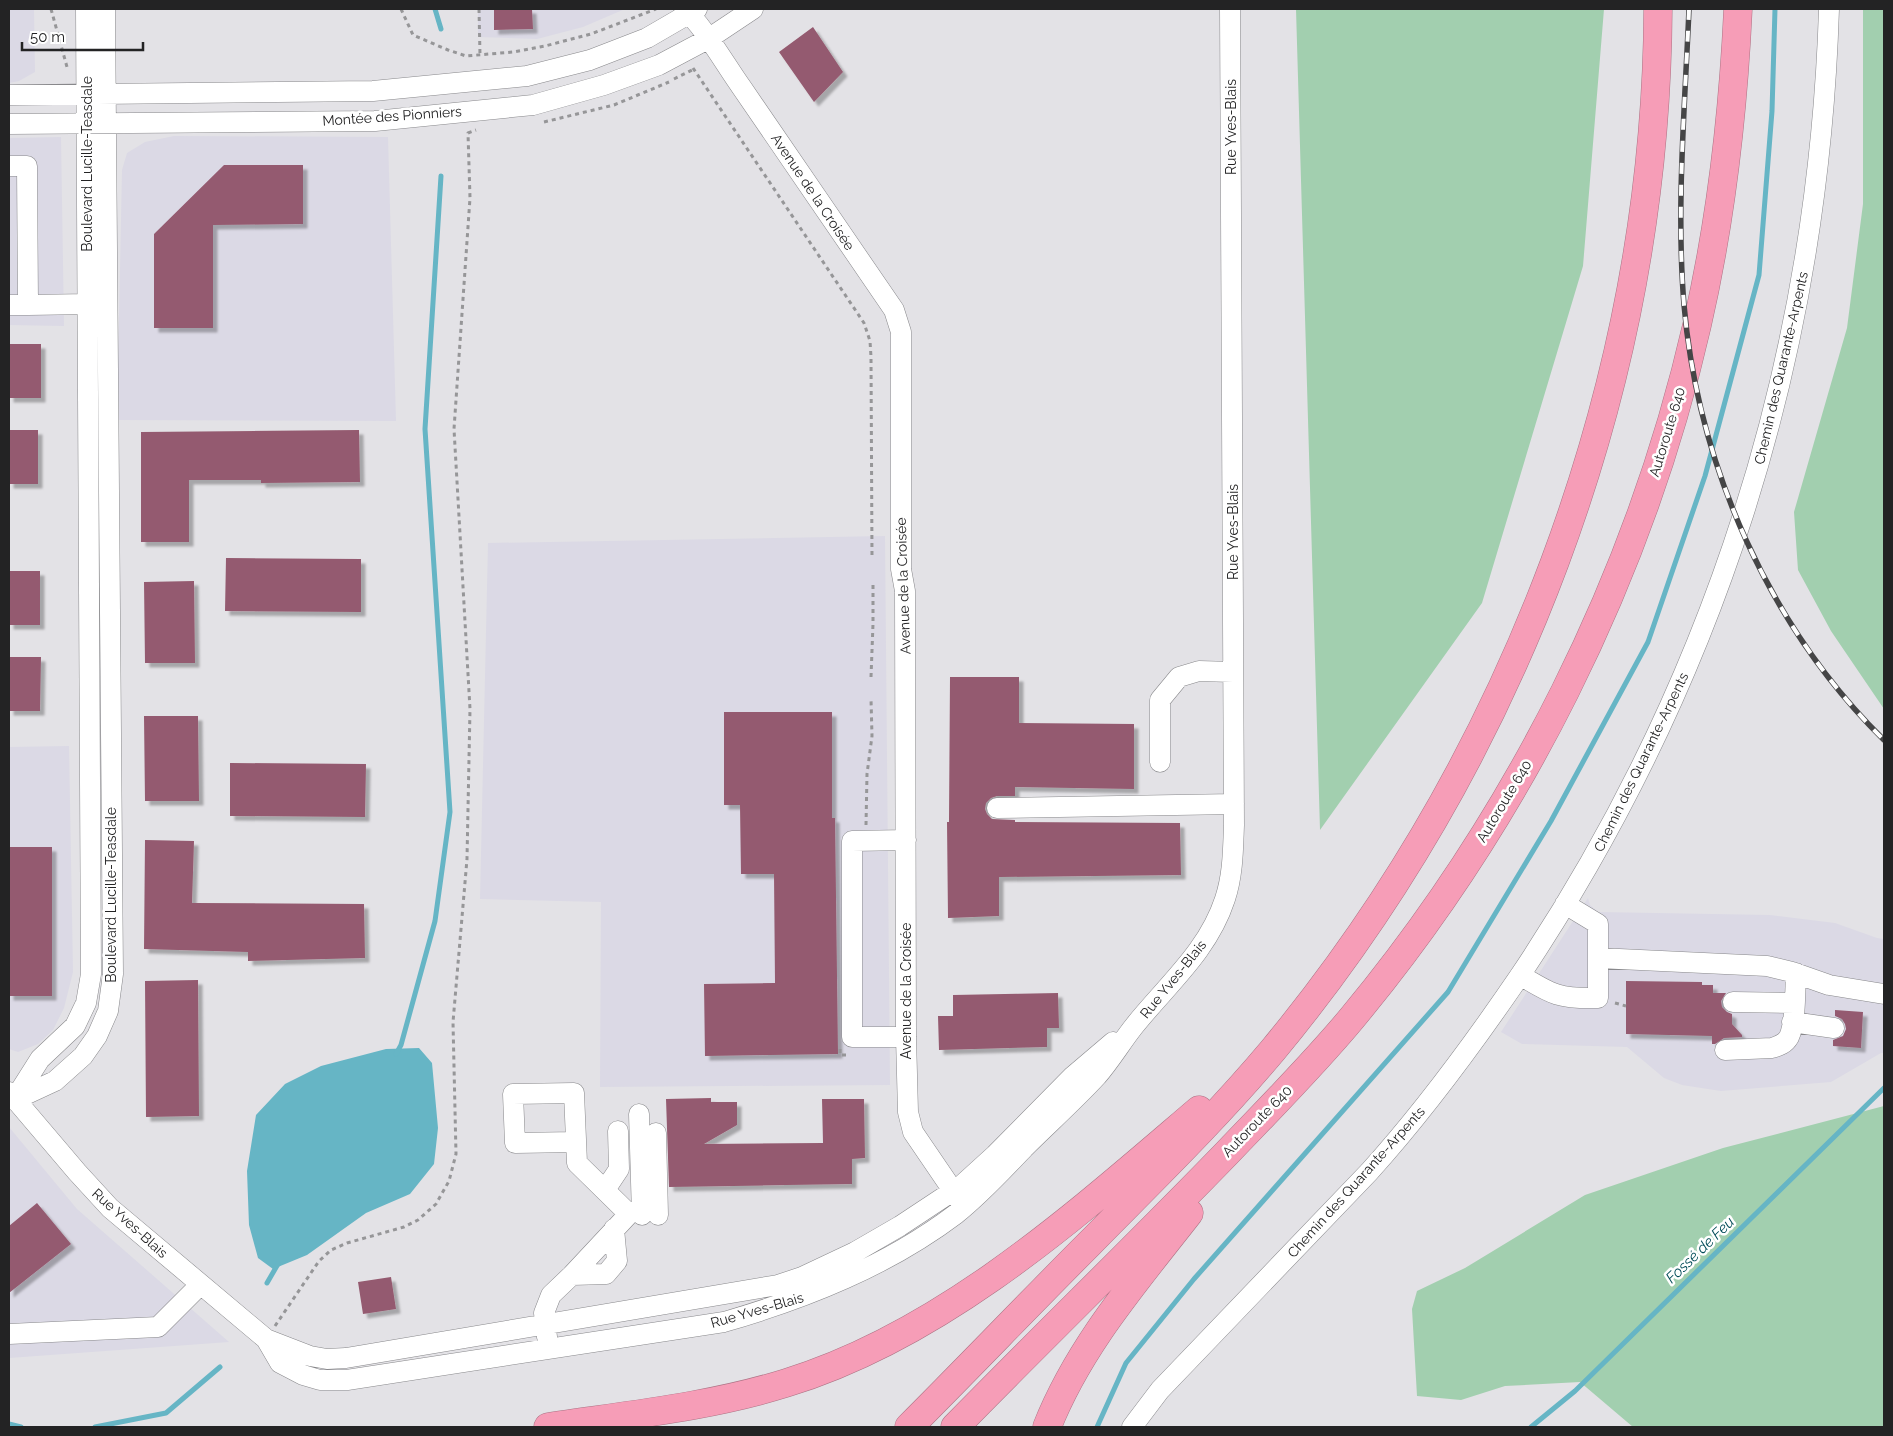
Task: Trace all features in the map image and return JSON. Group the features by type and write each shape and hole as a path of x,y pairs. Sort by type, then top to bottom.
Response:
{"highway":[{"path":"909,1427 1197,1134 1249,1078 1336,968 1376,912 1456,778 1489,716 1516,659 1564,538 1602,414 1619,344 1636,260 1647,185 1654,113 1658,9"},
{"name":"Autoroute 640","path":"954,1427 1190,1191 1331,1043 1414,939 1458,876 1517,781 1552,718 1605,605 1633,535 1674,411 1697,325 1712,254 1724,179 1733,105 1738,9"},
{"path":"548,1427 690,1406 748,1394 788,1383 834,1365 901,1333 974,1289 1031,1250 1124,1175 1284,1035"},
{"path":"1047,1427 1069,1378 1100,1328 1268,1110"}],"street":[{"name":"Boulevard Lucille-Teasdale","path":"12,1096 40,1059 75,1026 86,1003 91,974 89,531 97,124 96,95 86,9"},
{"name":"Boulevard Lucille-Teasdale","path":"96,95 105,9"},
{"name":"Montée des Pionniers","path":"9,124 374,121 533,105 604,85 659,65 708,39 753,9"},
{"name":"Rue Yves-Blais","path":"271,1331 280,1364 320,1380 347,1380 724,1322 782,1305 824,1289 917,1240 959,1199 974,1176 1073,1076 1136,1024 1187,967 1216,922 1225,900 1231,876 1234,804 1234,672 1230,9"},
{"name":"Chemin des Quarante-Arpents","path":"1132,1427 1160,1390 1396,1142 1447,1079 1520,975 1565,904 1625,799 1675,697 1720,585 1752,490 1781,380 1808,241 1819,151 1829,9"},
{"name":"Montée des Pionniers","path":"9,95 373,91 527,76 590,60 647,38 690,10"},
{"name":"Avenue de la Croisée","path":"690,10 894,310 900,332 902,352 901,569 905,591 906,1037 908,1112 910,1123 918,1141 959,1199"},
{"path":"9,166 27,166 18,305 94,313"},
{"name":"Boulevard Lucille-Teasdale","path":"12,1096 55,1081 84,1056 97,1036 108,1011 113,974 109,530 94,313"},
{"path":"89,531 109,530"},
{"path":"1160,762 1160,700 1179,677 1199,671 1234,672"},
{"name":"Boulevard Lucille-Teasdale","path":"90,794 111,794"},
{"path":"997,808 1234,804"},
{"path":"906,840 852,841 852,1037 906,1037"},
{"path":"1520,975 1558,996 1598,998 1598,924 1565,904"},
{"path":"1598,958 1767,966 1796,973 1829,985 1884,994"},
{"path":"1725,1050 1772,1048 1780,1046 1788,1039 1793,1013 1796,973"},
{"path":"1732,1002 1793,1013 1834,1028"},
{"name":"Rue Yves-Blais","path":"12,1096 110,1208 200,1285 310,1356 327,1359 346,1358 778,1285 855,1252 908,1221 959,1199"},
{"path":"639,1114 650,1215 656,1133"},
{"path":"605,1190 619,1169 618,1131"},
{"path":"548,1349 544,1313 551,1294 572,1275 629,1214 577,1163 575,1142"},
{"path":"9,1334 158,1327 200,1285"},
{"path":"778,1285 782,1305"}],"path":[{"path":"51,9 67,68"},
{"path":"401,9 413,35 466,56 545,46 591,34 656,9"},
{"path":"479,9 480,55"},
{"name":"Avenue de la Croisée","path":"542,122 614,105 650,92 694,69 868,331 871,357 872,556"},
{"path":"271,1331 319,1261 331,1250 347,1243 404,1227 418,1220 436,1204 449,1181 456,1154 453,1022 467,859 470,709 454,429 470,198 468,133 485,128"},
{"path":"871,677 874,624 873,581"},
{"path":"871,699 872,736 866,774 866,825 872,824"},
{"path":"271,1331 284,1328"}],"shaded area":[{"path":"9,9 34,9 35,72 19,81 9,83"},
{"path":"478,9 625,9 583,27 537,39 478,37"},
{"path":"174,136 388,137 396,421 117,420 122,170 127,153 145,142"},
{"path":"61,137 64,326 9,325 9,138"},
{"path":"885,536 890,1085 600,1087 601,902 480,899 488,543"},
{"path":"69,746 73,972 64,1008 53,1030 38,1044 18,1052 9,1049 9,747"},
{"path":"1588,898 1590,905 1598,912 1770,915 1835,923 1884,939 1884,1053 1831,1082 1721,1091 1682,1085 1664,1078 1627,1047 1522,1044 1501,1032"},
{"path":"9,1127 77,1209 229,1342 9,1358"}],"green space":[{"path":"1296,9 1604,9 1583,266 1482,603 1320,830"},
{"path":"1863,9 1884,9 1884,709 1831,631 1798,570 1794,512 1847,328 1863,204"},
{"path":"1884,1106 1884,1427 1633,1427 1580,1382 1505,1386 1461,1400 1417,1396 1412,1309 1417,1291 1465,1268 1585,1195 1723,1148"}],"water":[{"path":"419,1048 432,1063 438,1128 434,1164 410,1194 366,1213 307,1255 273,1269 258,1258 249,1225 247,1171 256,1115 285,1084 321,1066 386,1049"}],"building":[{"path":"494,9 532,9 533,29 494,30"},
{"path":"813,27 843,72 814,102 779,52"},
{"path":"224,165 303,165 303,224 213,225 213,328 154,328 154,234"},
{"path":"9,344 41,344 41,398 9,398"},
{"path":"9,430 38,430 38,484 9,484"},
{"path":"359,430 360,482 261,483 261,480 189,480 189,542 141,542 141,432"},
{"path":"226,558 361,559 361,612 225,611"},
{"path":"9,571 40,571 40,625 9,625"},
{"path":"194,581 195,663 145,663 144,582"},
{"path":"9,657 41,657 40,711 9,711"},
{"path":"950,677 1019,677 1019,723 1134,724 1134,789 1015,787 1015,796 991,798 986,803 985,809 992,819 1015,820 1015,822 1180,823 1181,875 999,877 999,916 948,918 947,822 949,822"},
{"path":"724,712 832,712 832,818 835,818 838,1054 705,1056 704,984 775,983 774,874 741,874 740,805 724,805"},
{"path":"144,716 198,716 199,801 145,801"},
{"path":"230,763 366,764 365,817 230,816"},
{"path":"145,840 194,841 192,903 364,904 365,958 248,961 248,952 144,949"},
{"path":"9,847 52,847 52,996 9,996"},
{"path":"198,980 199,1116 146,1117 145,981"},
{"path":"1626,981 1702,982 1702,985 1713,985 1713,993 1726,993 1721,1001 1722,1007 1732,1014 1732,1024 1742,1037 1724,1038 1712,1044 1712,1036 1626,1034"},
{"path":"1058,993 1059,1028 1047,1028 1047,1047 939,1050 938,1016 953,1016 953,995"},
{"path":"1835,1010 1863,1012 1861,1048 1833,1046 1833,1040 1843,1036 1846,1029 1842,1019 1835,1016"},
{"path":"711,1098 711,1102 737,1102 737,1125 704,1144 823,1143 822,1099 864,1099 865,1158 852,1159 852,1184 669,1187 666,1099"},
{"path":"37,1203 71,1244 9,1293 9,1226"},
{"path":"391,1277 396,1309 363,1314 358,1282"}],"waterway":[{"path":"435,9 441,29"},
{"path":"1097,1427 1126,1363 1194,1279 1448,992 1551,821 1648,642 1705,476 1759,275 1772,111 1775,9"},
{"path":"396,1054 401,1045 435,921 450,812 425,429 441,176"},
{"name":"Fossé de Feu","path":"1531,1427 1575,1391 1884,1088"},
{"path":"267,1283 278,1264"},
{"path":"95,1427 166,1413 220,1367"},
{"path":"9,1424 21,1427"}],"railway":[{"path":"1689,9 1682,157 1682,268 1684,305 1692,365 1705,425 1723,483 1746,540 1774,595 1806,647 1843,695 1884,740"}]}
